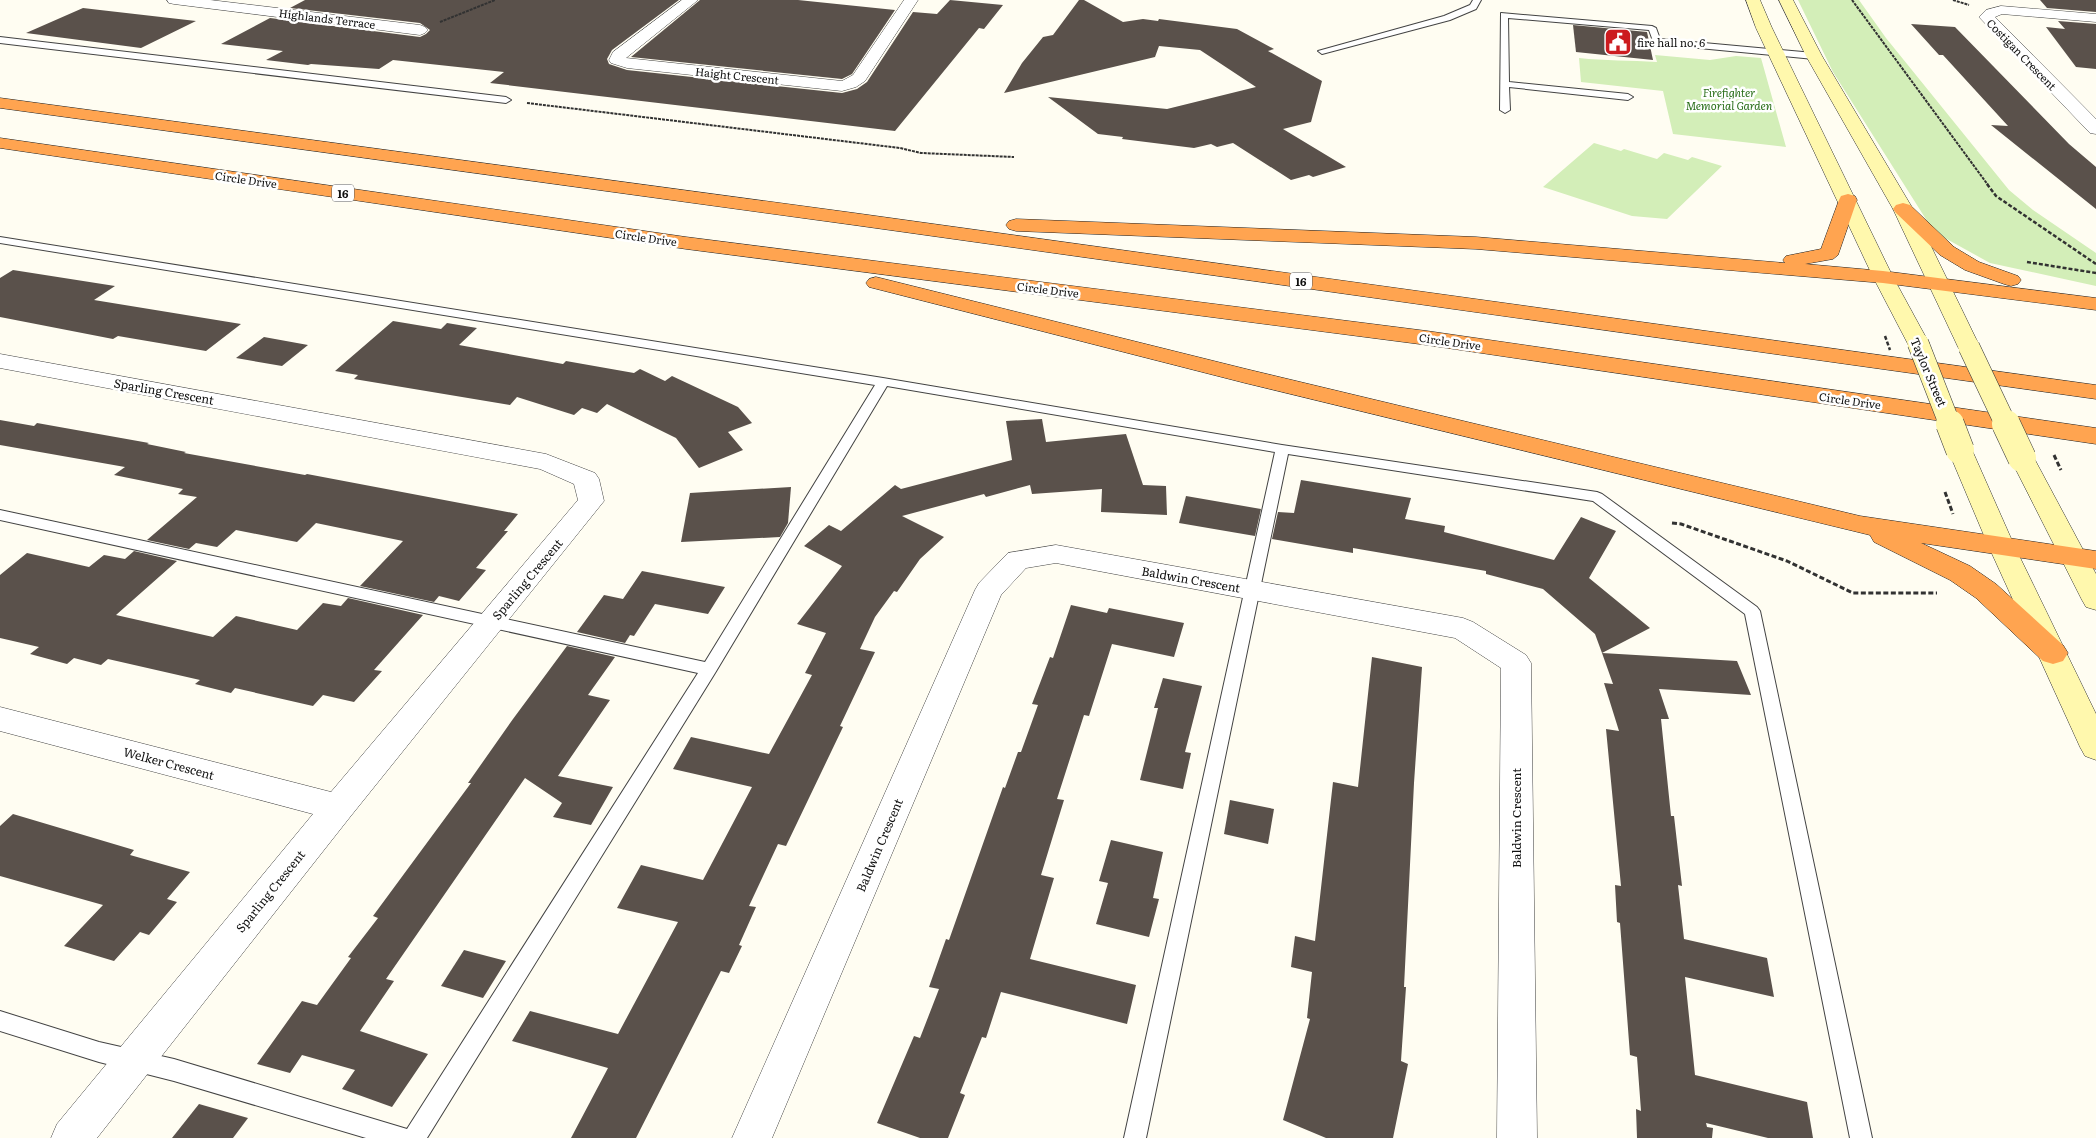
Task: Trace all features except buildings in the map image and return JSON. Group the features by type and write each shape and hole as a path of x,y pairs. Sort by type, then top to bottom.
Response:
{"highway":[{"name":"16","path":"0,103 505,171 2096,392"},
{"name":"Circle Drive","path":"0,143 686,243 1427,338 2096,436"},
{"path":"505,171 775,203 988,224 1476,242 1685,261 1883,276 2096,304"},
{"path":"1685,261 1790,261 1826,255 1831,251 1832,243 1848,200"},
{"path":"1902,209 1947,251 1972,266 2014,281 2096,298"},
{"path":"686,243 727,256 826,272 888,285 1255,379 1860,525 2085,558"},
{"path":"1860,525 1960,573 1986,591 2053,653"}],"main road":[{"name":"Taylor Street","path":"1753,0 1883,276 1918,343 1960,450 2096,747"},
{"path":"1786,0 1814,56 1902,209 2022,458 2085,558 2096,600"}],"street":[{"name":"Highlands Terrace","path":"170,0 420,30"},
{"name":"Haight Crescent","path":"691,0 619,55 617,60 627,63 842,86 850,84 859,78 911,0"},
{"name":"Costigan Crescent","path":"2096,18 2001,10 1991,13 1986,17 2096,128"},
{"name":"Sparling Crescent","path":"0,361 546,462 586,479 591,501 338,807 71,1138"},
{"name":"Baldwin Crescent","path":"752,1138 989,590 1018,560 1056,554 1463,629 1516,663 1517,1138"},
{"name":"Welker Crescent","path":"0,719 338,807"}],"lane":[{"path":"1322,51 1447,18 1473,7 1477,0"},
{"path":"1505,110 1504,15 1652,28 1657,41 1814,56"},
{"path":"0,40 506,100"},
{"path":"1505,84 1628,97"},
{"path":"0,240 883,382 1282,449 1597,497 1752,611 1861,1138"},
{"path":"414,1138 709,669 883,382"},
{"path":"1134,1138 1282,449"},
{"path":"0,515 709,669"},
{"path":"0,1021 99,1052 174,1070 404,1138"}],"path":[{"path":"448,19 495,0"},
{"path":"1852,0 1996,196 2096,264"},
{"path":"1953,0 1957,1"},
{"path":"506,100 900,148 921,153 1014,156"},
{"path":"1944,490 1953,516 1948,518"},
{"path":"1622,515 1681,524 1787,561 1853,593 1939,593"}],"green space":[{"path":"1798,0 1859,0 1886,38 2009,190 2033,210 2096,253 2096,286 1990,263 1934,232 1833,72"},
{"name":"Firefighter Memorial Garden","path":"1655,55 1710,60 1736,56 1761,58 1786,147 1673,134 1663,91 1581,82 1579,58 1657,62"},
{"path":"1594,143 1621,151 1624,149 1657,159 1664,153 1688,160 1692,157 1722,166 1667,219 1632,216 1543,187"}],"place":[{"name":"fire hall no. 6","path":"1618,42"}]}
